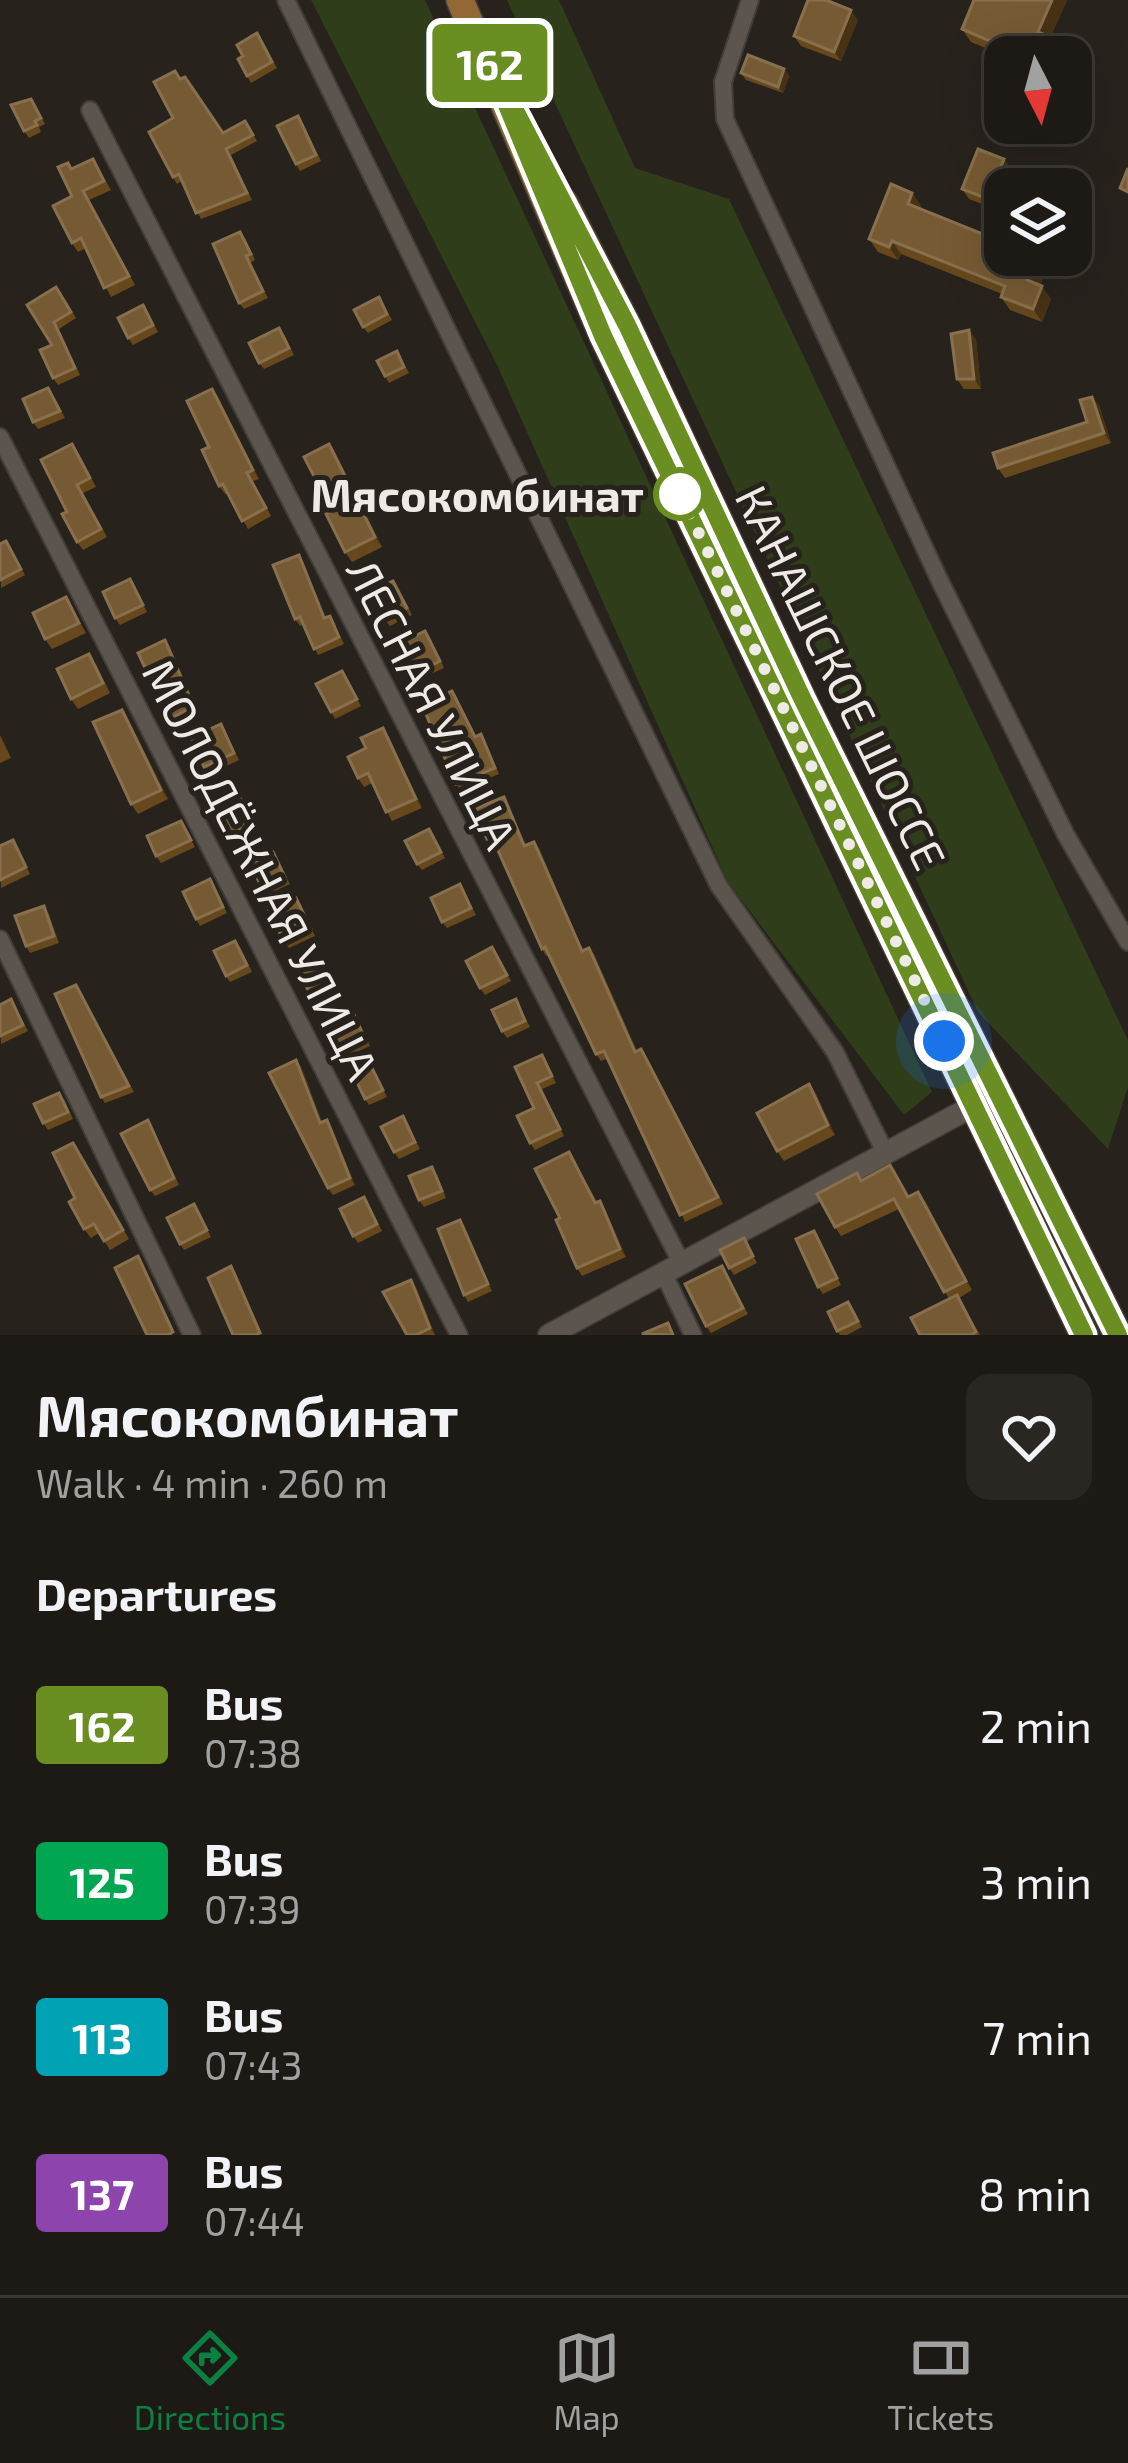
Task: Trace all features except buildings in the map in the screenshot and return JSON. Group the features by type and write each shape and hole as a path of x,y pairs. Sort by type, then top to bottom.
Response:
{"main road":[{"name":"КАНАШСКОЕ ШОССЕ","path":"460,0 627,325 987,1098 1118,1335"},
{"name":"КАНАШСКОЕ ШОССЕ","path":"487,57 603,336 944,1041 987,1098 1001,1160 1084,1335"}],"street":[{"path":"286,0 718,886 835,1052 886,1154"},
{"path":"750,0 723,82 724,119 931,563 1066,835 1128,942"},
{"name":"ЛЕСНАЯ УЛИЦА","path":"90,110 673,1269 693,1335"},
{"name":"МОЛОДЁЖНАЯ УЛИЦА","path":"0,437 459,1335"},
{"path":"0,939 192,1335"},
{"path":"935,1127 953,1100 944,1041"},
{"path":"549,1335 987,1098"},
{"path":"935,1127 975,1138 1001,1160"}],"green space":[{"path":"311,0 425,0 932,1092 904,1115 728,882 497,365"},
{"path":"507,0 559,0 635,168 729,199 1128,1040 1128,1087 1108,1149 978,1012"}],"bus line":[{"name":"162","path":"1084,1335 603,336 487,57 627,325 802,698 1118,1335"}],"place":[{"name":"Мясокомбинат","path":"680,494"}],"route":[{"path":"680,494 944,1041"}]}
